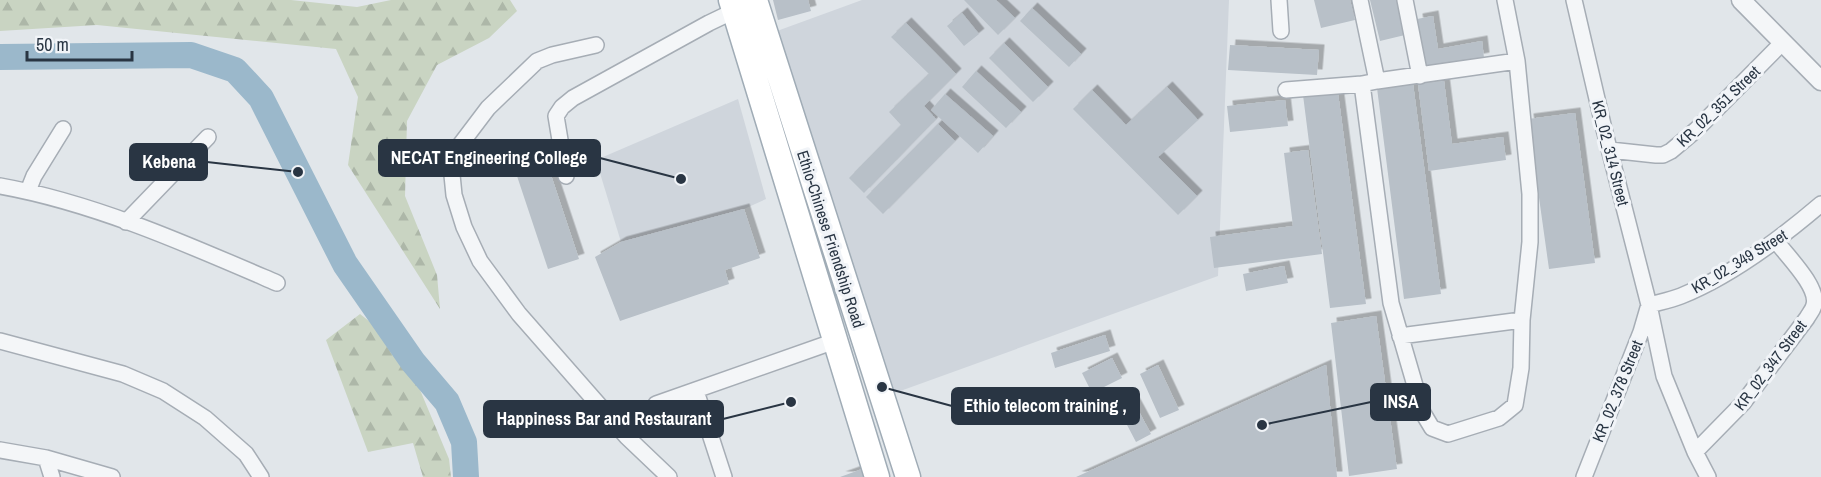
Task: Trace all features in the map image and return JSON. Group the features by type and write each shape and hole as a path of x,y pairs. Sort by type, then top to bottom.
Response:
{"main road":[{"name":"Ethio-Chinese Friendship Road","path":"740,4 753,33 908,477"},
{"name":"Ethio-Chinese Friendship Road","path":"753,33 836,341 877,477"}],"street":[{"path":"1280,0 1281,31"},
{"path":"1360,0 1377,81"},
{"path":"1405,0 1420,76"},
{"path":"1362,84 1391,303 1423,413 1432,428 1448,434 1499,418 1515,405 1521,368 1522,320 1530,242 1530,194 1517,62 1505,0"},
{"name":"KR_02_314 Street","path":"1574,0 1649,305 1664,376 1695,452 1708,477"},
{"path":"1741,0 1821,81"},
{"path":"566,176 556,117 562,107 583,92 740,4"},
{"name":"KR_02_351 Street","path":"1610,150 1656,155 1663,155 1671,151 1696,130 1784,42"},
{"path":"596,45 552,54 537,62 488,108 460,145 451,165 454,195 464,227 480,261 519,314 627,437 669,477"},
{"path":"1286,90 1362,84 1517,62"},
{"path":"28,191 39,167 63,129"},
{"path":"126,222 208,137"},
{"path":"0,186 28,191 126,222 200,249 277,283"},
{"name":"KR_02_349 Street","path":"1649,305 1680,296 1704,285 1776,241 1821,204"},
{"name":"KR_02_347 Street","path":"1695,452 1743,404 1814,306 1814,294 1807,280 1776,241"},
{"name":"KR_02_378 Street","path":"1584,477 1641,332 1649,305"},
{"path":"1400,336 1522,320"},
{"path":"0,341 123,374 163,391 205,418 246,454 261,477"},
{"path":"656,404 836,341"},
{"path":"696,391 724,477"},
{"path":"0,450 46,458 112,477"},
{"path":"46,458 52,477"}],"shaded area":[{"path":"862,0 1229,0 1218,276 892,394 777,31"},
{"path":"738,99 766,199 744,209 621,242 596,160"}],"green space":[{"path":"0,0 291,0 357,7 391,0 510,0 517,11 489,38 437,65 407,121 405,196 437,275 440,309 348,165 358,97 336,49 97,25 0,31"},
{"path":"360,314 402,347 449,459 451,477 423,477 413,443 368,452 326,340"}],"building":[{"path":"773,0 808,0 811,11 778,20"},
{"path":"964,0 996,0 1015,18 998,35"},
{"path":"1314,0 1350,0 1355,20 1321,28"},
{"path":"1370,0 1397,0 1405,35 1380,41"},
{"path":"1032,8 1081,54 1069,67 1020,21"},
{"path":"962,13 979,34 964,46 947,26"},
{"path":"1433,16 1438,49 1482,41 1484,58 1425,69 1417,19"},
{"path":"906,23 956,74 924,106 936,119 864,193 849,178 901,125 889,112 929,74 891,37"},
{"path":"1004,43 1048,87 1033,102 989,58"},
{"path":"1230,45 1319,50 1317,75 1228,70"},
{"path":"976,71 1021,112 1006,128 962,87"},
{"path":"1444,81 1452,144 1503,137 1506,160 1429,171 1418,84"},
{"path":"1413,84 1441,294 1404,299 1377,88"},
{"path":"1167,87 1198,120 1158,157 1197,196 1178,215 1073,109 1092,90 1126,125"},
{"path":"1338,93 1366,304 1330,308 1303,95"},
{"path":"945,94 993,136 978,153 931,110"},
{"path":"1285,100 1288,126 1230,132 1227,106"},
{"path":"1575,113 1595,263 1549,269 1528,119"},
{"path":"938,124 955,141 883,214 866,197"},
{"path":"1308,150 1322,254 1214,268 1210,237 1293,226 1284,153"},
{"path":"547,163 579,259 548,269 516,173"},
{"path":"744,209 760,258 725,270 729,284 620,321 595,257 621,242"},
{"path":"1284,266 1288,283 1246,291 1243,274"},
{"path":"1376,316 1397,469 1349,476 1331,323"},
{"path":"1105,335 1110,351 1055,368 1051,353"},
{"path":"1112,358 1122,378 1092,393 1082,373"},
{"path":"1158,365 1179,410 1160,418 1140,374"},
{"path":"1326,365 1337,477 1076,477 1308,373"},
{"path":"1131,397 1151,434 1136,442 1116,404"},
{"path":"865,468 868,477 840,477"}],"waterway":[{"path":"0,57 191,55 235,70 261,98 345,264 413,362 447,402 464,442 466,477"}],"place":[{"name":"Kebena","path":"298,172"},
{"name":"NECAT Engineering College","path":"681,179"},
{"name":"Ethio telecom training ,","path":"882,387"},
{"name":"Happiness Bar and Restaurant","path":"791,402"},
{"name":"INSA","path":"1262,425"}]}
